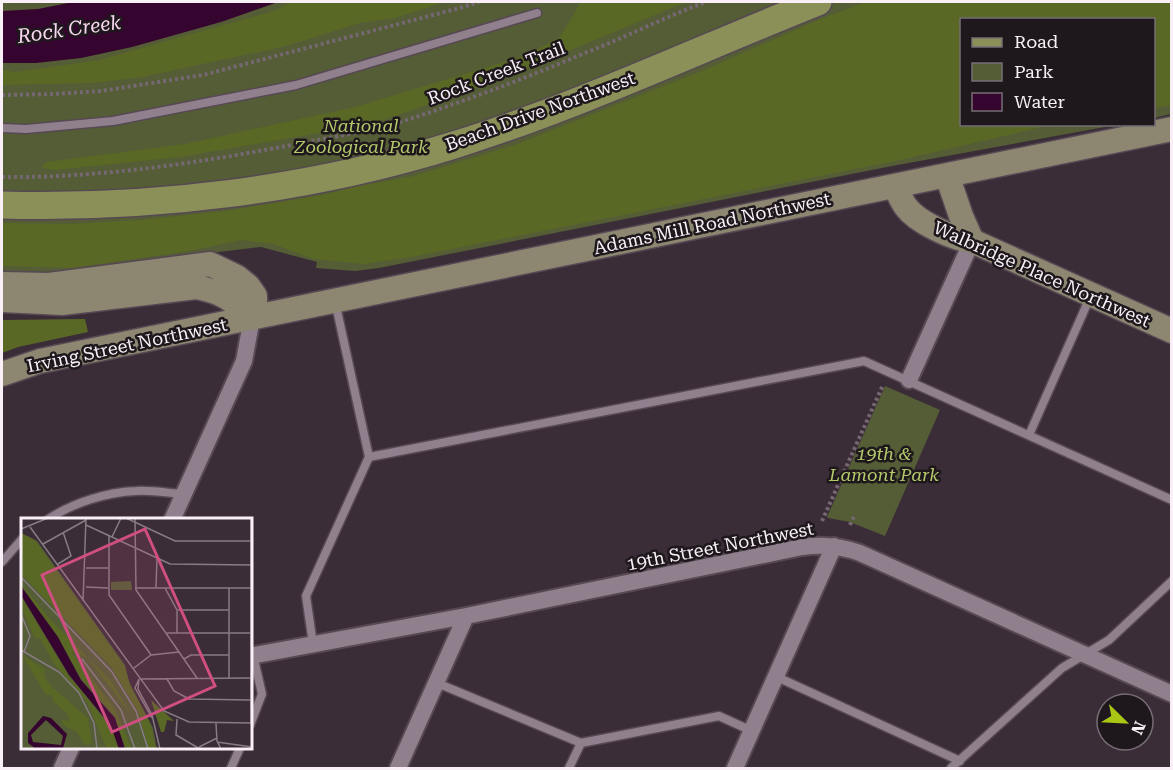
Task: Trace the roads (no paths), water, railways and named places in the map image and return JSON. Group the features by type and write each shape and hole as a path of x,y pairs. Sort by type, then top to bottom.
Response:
{"main road":[{"name":"Beach Drive Northwest","path":"2,205 89,205 173,199 288,184 371,167 453,145 550,111 818,2"},
{"name":"Adams Mill Road Northwest","path":"252,318 1172,129"},
{"path":"947,175 972,241"},
{"name":"Walbridge Place Northwest","path":"895,186 907,208 920,219 961,240 972,241 1172,331"},
{"path":"2,284 50,285 210,264 237,277 248,286 255,296 255,307 252,318 231,298 214,290 196,286 62,303 2,300"},
{"name":"Irving Street Northwest","path":"2,374 40,361 252,318"}],"street":[{"path":"909,380 972,241"},
{"path":"172,518 244,361 252,318"},
{"path":"735,768 834,546"},
{"name":"19th Street Northwest","path":"252,655 466,615 802,547 834,546 860,553 1172,694"},
{"path":"398,768 466,615"},
{"path":"62,768 70,749"}],"lane":[{"path":"2,128 26,129 113,121 296,85 537,14"},
{"path":"1029,435 1091,295"},
{"path":"313,644 306,596 369,457 335,301"},
{"path":"369,457 864,361 1172,500"},
{"path":"49,518 84,502 107,495 137,491 183,494"},
{"path":"2,562 21,540"},
{"path":"951,768 1062,668 1108,640 1172,581"},
{"path":"252,655 262,694 252,720"},
{"path":"777,677 960,761"},
{"path":"437,683 581,743 719,716 752,731"},
{"path":"569,768 581,743"},
{"path":"231,768 239,749"}],"water":[{"name":"Rock Creek","path":"73,2 278,2 221,22 132,47 81,58 36,63 2,63 2,11 38,9"}],"park label":[{"name":"National Zoological Park","path":"361,135"},
{"name":"19th & Lamont Park","path":"884,463"}]}
